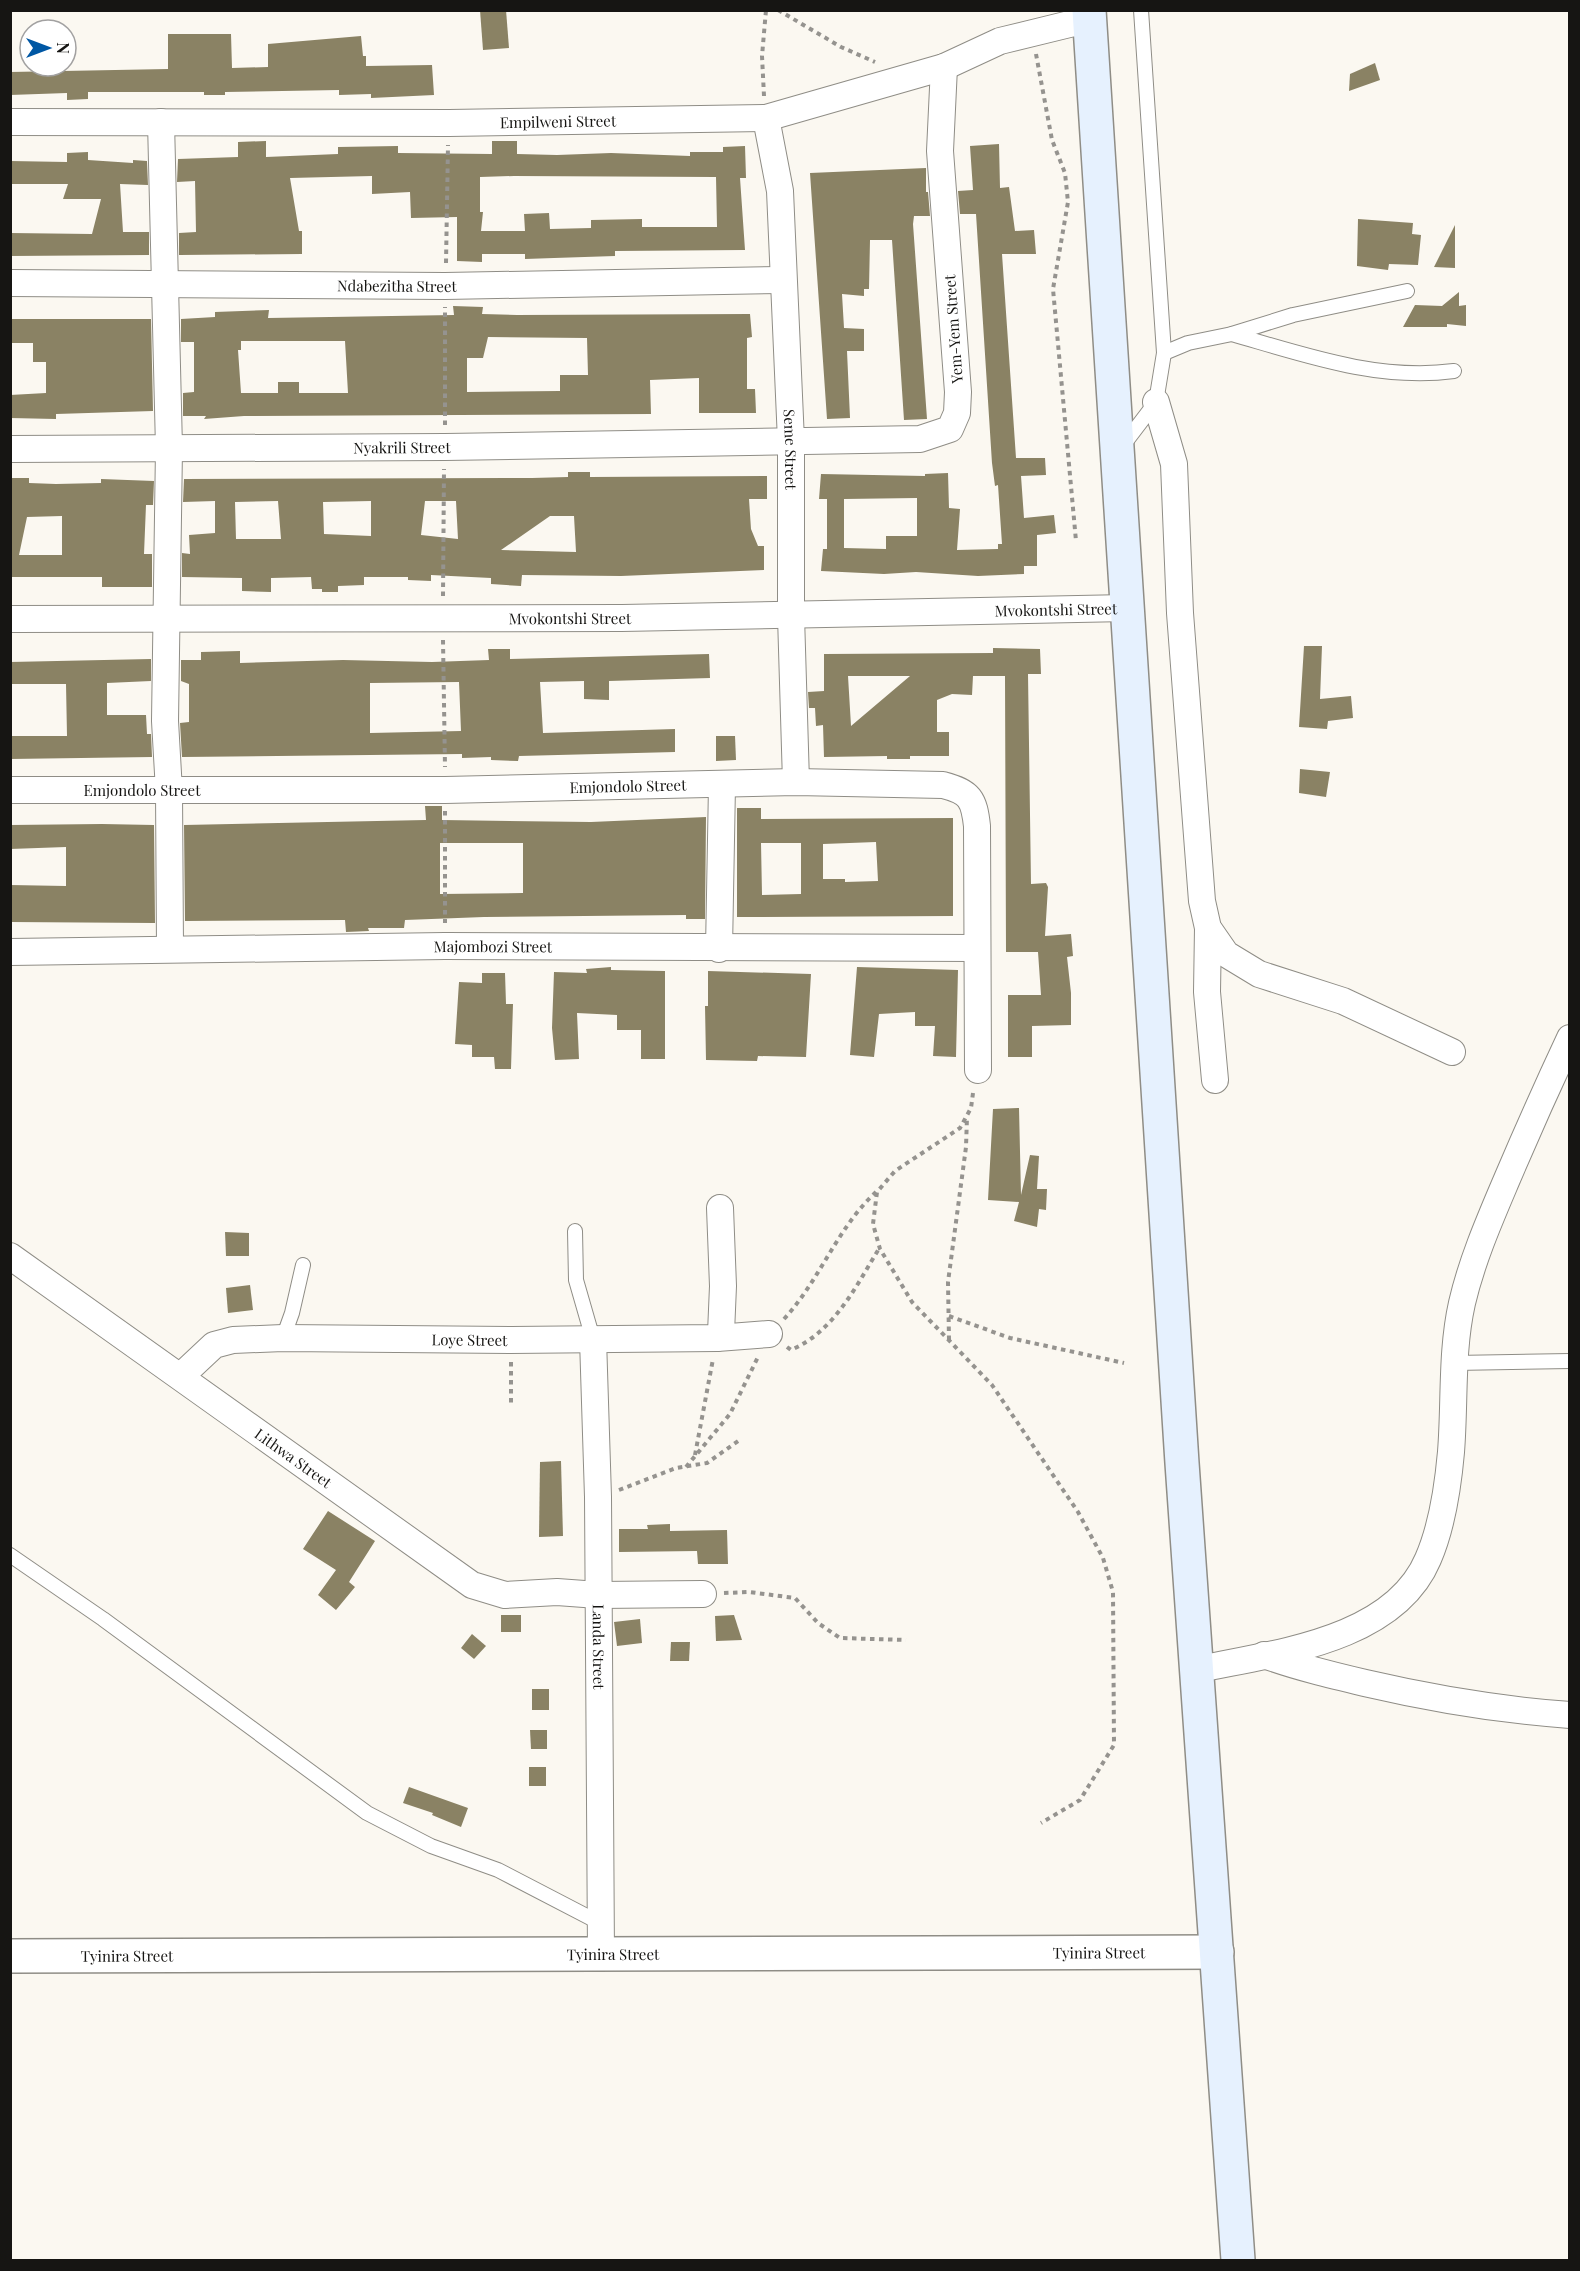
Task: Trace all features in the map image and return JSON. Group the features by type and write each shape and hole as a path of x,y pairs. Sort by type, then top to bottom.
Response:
{"main road":[{"path":"1090,15 1196,1670 1238,2260"}],"street":[{"name":"Empilweni Street","path":"10,122 449,123 766,118 944,67 1000,41 1090,15"},
{"name":"Yem-Yem Street","path":"791,441 920,439 950,429 957,414 958,392 940,151 944,67"},
{"name":"Seme Street","path":"766,118 780,191 791,441 791,616 796,782"},
{"path":"161,122 169,448 165,721 169,792 170,948"},
{"name":"Ndabezitha Street","path":"10,283 445,286 783,280"},
{"path":"1156,402 1174,464 1180,614 1202,901 1208,928 1207,992 1215,1080"},
{"name":"Nyakrili Street","path":"10,449 445,447 791,441"},
{"name":"Mvokontshi Street","path":"10,619 791,616 1127,608"},
{"name":"Emjondolo Street","path":"10,790 169,792 445,790 796,782 943,785 960,789 969,797 975,810 977,826 978,1070"},
{"path":"719,949 722,785"},
{"path":"1208,928 1226,954 1259,974 1343,1001 1452,1052"},
{"name":"Majombozi Street","path":"10,952 445,946 719,949 976,948"},
{"path":"1196,1670 1309,1645 1355,1630 1398,1600 1428,1560 1443,1502 1451,1453 1454,1363 1462,1303 1491,1215 1568,1046"},
{"path":"717,1338 721,1333 723,1286 720,1208"},
{"name":"Lithwa Street","path":"10,1256 182,1376 472,1585 505,1595 557,1592 598,1595 703,1594"},
{"name":"Loye Street","path":"182,1376 214,1345 233,1340 717,1338 770,1334"},
{"name":"Landa Street","path":"592,1339 598,1497 601,1939"},
{"path":"1263,1654 1311,1670 1417,1696 1495,1709 1569,1715"},
{"name":"Tyinira Street","path":"10,1956 601,1939 1217,1953"}],"lane":[{"path":"1117,454 1156,402 1164,353 1141,10"},
{"path":"1164,353 1188,343 1232,334 1293,315 1407,291"},
{"path":"1232,334 1312,357 1373,371 1422,375 1454,371"},
{"path":"575,1231 576,1280 592,1339"},
{"path":"284,1338 303,1265"},
{"path":"1454,1363 1569,1361"},
{"path":"10,1556 103,1619 368,1813 431,1846 498,1870 601,1939"}],"path":[{"path":"766,10 762,56 766,118"},
{"path":"778,10 841,47 878,63"},
{"path":"1032,32 1052,140 1065,173 1068,202 1053,289 1076,542"},
{"path":"445,946 443,618 445,286 449,123"},
{"path":"949,1341 948,1282 966,1147 967,1114 978,1070"},
{"path":"686,1467 730,1414 770,1334 801,1300 856,1211 895,1171 960,1128 967,1114"},
{"path":"877,1192 873,1224 880,1246 912,1302 992,1385 1078,1512 1103,1558 1113,1592 1114,1745 1080,1800 1041,1823"},
{"path":"770,1334 791,1350 810,1342 825,1329 849,1297 880,1246"},
{"path":"949,1316 1010,1338 1124,1364"},
{"path":"694,1456 717,1338"},
{"path":"511,1340 511,1404"},
{"path":"598,1497 686,1467 707,1463 741,1439"},
{"path":"703,1594 749,1592 795,1598 818,1623 840,1638 906,1640"}],"building":[{"path":"480,10 506,10 509,48 483,50"},
{"path":"168,34 231,34 232,68 268,67 268,44 361,36 366,66 432,65 434,95 371,98 371,94 339,95 339,90 225,92 225,95 204,95 204,92 88,92 88,99 67,100 67,93 10,95 10,72 18,72 18,78 78,78 78,71 168,69"},
{"path":"1375,63 1380,80 1349,91 1350,74"},
{"path":"266,141 266,157 338,154 338,147 398,146 398,153 492,154 492,141 517,141 517,154 557,155 611,153 690,156 690,152 723,152 723,147 745,146 746,178 740,178 745,250 615,251 615,256 525,259 525,254 482,254 482,262 457,261 457,217 411,218 410,192 372,194 372,176 290,178 299,231 302,231 302,254 179,255 179,233 196,232 195,181 177,182 178,159 238,157 238,142","holes":["480,177 716,177 717,227 642,227 642,219 591,220 591,228 550,229 549,213 524,214 525,231 481,231 483,212 480,212"]},
{"path":"999,144 1000,188 1009,187 1015,231 1034,230 1036,254 1002,254 1016,458 1045,458 1046,475 1021,476 1024,518 1054,515 1056,533 1037,535 1037,566 1024,566 1024,574 978,576 916,572 884,574 821,571 823,549 827,549 827,499 819,499 821,474 925,476 925,474 948,473 949,508 960,509 957,550 998,549 998,544 1002,544 998,485 995,486 992,463 976,214 960,214 958,191 973,190 970,146","holes":["917,498 917,536 886,536 886,549 844,548 844,499"]},
{"path":"88,152 88,160 133,163 133,160 147,161 148,185 120,184 123,232 149,232 149,255 10,256 10,233 92,234 101,199 63,199 68,184 10,184 10,161 67,162 67,153"},
{"path":"926,168 926,192 928,192 930,216 914,216 913,224 927,419 904,420 892,240 870,240 869,289 864,289 864,296 842,294 844,328 864,329 864,351 847,351 850,418 827,419 810,173"},
{"path":"1358,219 1413,223 1412,234 1421,235 1418,265 1389,264 1388,270 1357,266"},
{"path":"1455,225 1455,268 1434,267"},
{"path":"1459,292 1459,306 1466,305 1466,326 1447,324 1447,327 1403,327 1415,305 1442,306"},
{"path":"453,306 483,307 482,314 517,315 750,314 752,337 747,338 747,389 755,389 756,413 699,413 699,378 650,380 651,414 244,416 204,419 206,416 183,416 183,393 194,392 194,342 181,342 181,319 215,317 215,312 269,310 268,318 454,315","holes":["488,337 587,338 588,375 560,375 560,391 467,392 467,358 483,358","241,341 345,341 348,393 299,393 299,382 278,382 278,393 241,393 238,350 241,350"]},
{"path":"10,319 151,319 153,411 56,414 56,419 10,418 10,395 46,393 46,362 33,362 33,343 10,343"},
{"path":"568,472 590,472 590,477 767,476 767,499 749,499 751,529 758,546 764,546 764,570 621,576 522,575 521,586 491,584 491,578 431,575 431,581 408,580 408,577 364,577 364,585 338,586 338,592 322,592 322,589 312,589 311,577 271,578 271,592 242,591 242,578 182,577 182,553 190,554 189,535 215,533 215,501 183,502 184,479 568,477","holes":["278,501 281,539 236,539 235,502","371,501 371,536 324,534 323,502","425,501 456,501 458,539 421,535","550,516 574,516 576,552 501,550"]},
{"path":"10,478 29,478 29,483 56,484 101,483 101,479 154,481 153,505 146,505 144,554 152,554 152,587 102,587 102,577 10,577","holes":["62,516 62,555 19,555 27,517"]},
{"path":"1304,646 1322,646 1320,699 1351,696 1353,718 1328,721 1327,729 1299,727"},
{"path":"993,648 1040,649 1041,674 1028,674 1031,884 1046,883 1048,887 1045,936 1071,934 1073,956 1067,957 1071,993 1071,1025 1032,1026 1032,1057 1008,1057 1008,995 1041,995 1038,952 1006,952 1005,676 973,676 972,695 952,694 937,700 937,732 949,732 949,756 910,756 910,759 887,759 887,756 824,757 823,725 816,726 815,708 809,708 808,692 824,691 824,654 993,653","holes":["848,676 910,676 851,726"]},
{"path":"488,649 510,649 510,659 709,654 710,678 609,681 609,700 584,699 584,681 540,682 543,733 675,729 675,752 519,756 518,761 491,760 491,757 462,758 462,754 182,757 180,723 189,722 189,684 181,681 181,660 201,660 201,652 240,651 240,663 489,660","holes":["459,682 461,731 370,733 370,683"]},
{"path":"151,659 151,681 107,683 107,715 146,715 147,734 151,734 152,757 10,759 10,736 67,736 66,684 10,684 10,662"},
{"path":"716,736 735,736 736,760 716,761"},
{"path":"1300,769 1330,772 1326,797 1299,793"},
{"path":"425,806 442,806 442,820 591,822 706,817 705,919 686,919 686,915 484,917 405,920 404,928 368,928 369,931 346,932 345,920 185,921 184,825 426,820","holes":["440,843 523,843 523,893 440,894"]},
{"path":"737,808 761,808 761,819 953,818 953,916 737,917","holes":["876,842 878,881 845,882 845,879 823,879 823,844","761,843 801,843 801,894 762,895"]},
{"path":"10,825 154,825 155,923 10,922 10,885 66,886 66,847 10,849"},
{"path":"611,967 611,970 665,971 665,1059 641,1059 641,1030 617,1030 617,1015 577,1013 579,1059 555,1060 552,1028 554,972 587,973 586,969"},
{"path":"857,967 958,970 956,1057 933,1056 935,1026 915,1026 915,1012 879,1014 874,1057 850,1055"},
{"path":"708,971 811,974 806,1057 758,1056 757,1061 706,1060 705,1006 708,1006"},
{"path":"482,973 505,973 506,1004 513,1004 511,1069 495,1069 494,1057 472,1057 472,1045 455,1044 459,982 482,983"},
{"path":"1019,1108 1021,1195 1030,1155 1039,1156 1037,1189 1047,1189 1046,1210 1039,1209 1037,1227 1014,1221 1019,1202 988,1200 993,1109"},
{"path":"225,1232 249,1233 249,1256 226,1256"},
{"path":"250,1285 253,1310 228,1313 226,1288"},
{"path":"561,1461 563,1536 539,1537 540,1462"},
{"path":"328,1511 375,1541 349,1582 355,1587 336,1610 318,1595 336,1570 303,1549"},
{"path":"670,1524 670,1531 727,1530 728,1564 698,1564 697,1551 619,1552 619,1529 648,1529 647,1525"},
{"path":"501,1615 521,1615 521,1632 501,1632"},
{"path":"734,1615 742,1640 716,1641 715,1616"},
{"path":"640,1619 642,1643 617,1646 614,1622"},
{"path":"472,1634 486,1646 474,1659 461,1648"},
{"path":"671,1642 690,1642 689,1661 670,1661"},
{"path":"532,1689 549,1689 549,1710 532,1710"},
{"path":"530,1730 547,1730 547,1749 531,1749"},
{"path":"529,1767 546,1767 546,1786 529,1786"},
{"path":"409,1787 468,1808 461,1827 432,1815 433,1813 403,1803"}]}
